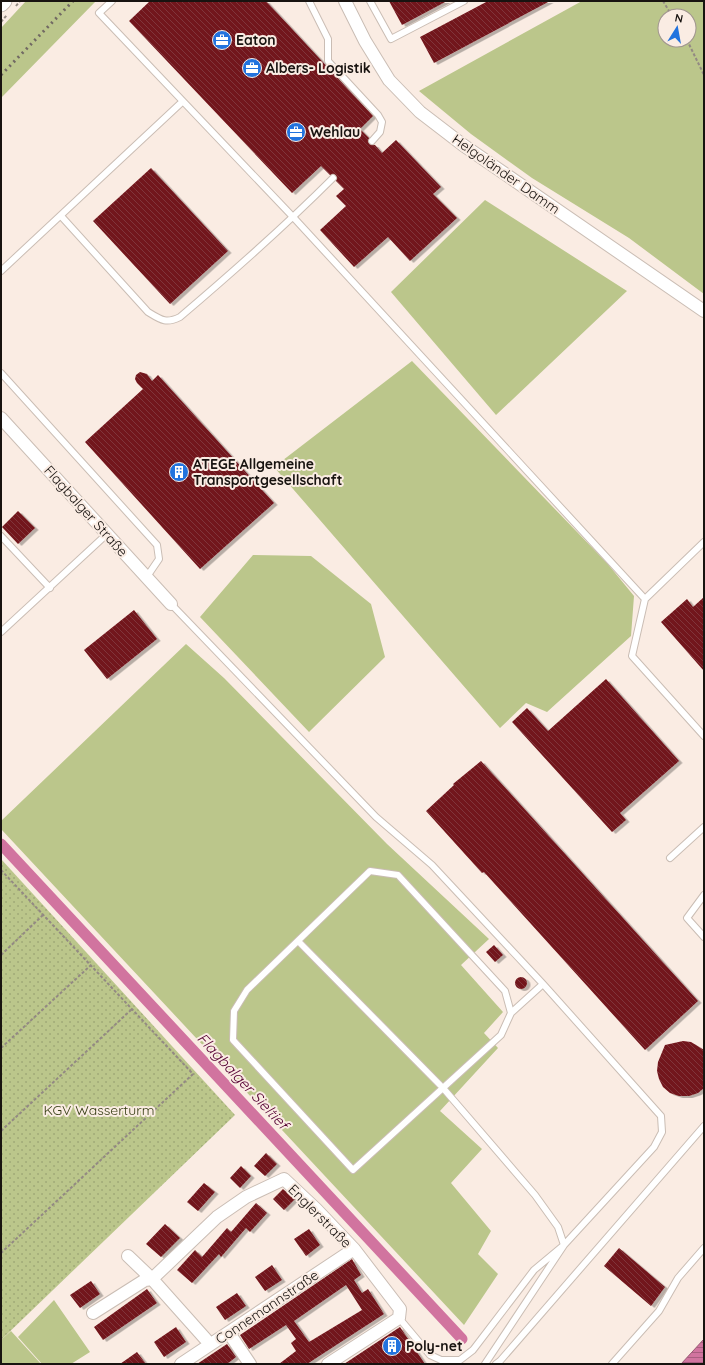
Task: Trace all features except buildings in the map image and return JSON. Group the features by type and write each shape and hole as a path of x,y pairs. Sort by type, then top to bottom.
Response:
{"street":[{"path":"1,4 4,1"},
{"name":"Helgoländer Damm","path":"345,1 365,41 389,80 420,112 463,146 704,311"},
{"name":"Flagbalger Straße","path":"1,418 171,604"},
{"name":"Englerstraße","path":"93,1313 145,1280 152,1279 217,1217 246,1197 284,1179 316,1209 354,1249 400,1314"},
{"name":"Connemannstraße","path":"181,1364 354,1249"},
{"path":"128,1256 152,1279 210,1344"},
{"path":"328,1364 400,1314"},
{"path":"229,1333 250,1364"}],"lane":[{"path":"112,1 99,13 182,102 294,218 645,599"},
{"path":"309,1 328,39 328,61 382,122 380,132 372,141"},
{"path":"370,1 391,39 464,1"},
{"path":"1,271 182,102"},
{"path":"61,216 148,312 159,319 170,322 180,317 229,276 294,218 333,178"},
{"path":"1,373 157,545 159,559 146,578"},
{"path":"1,632 107,534"},
{"path":"1,536 50,588"},
{"path":"704,542 645,599 632,656 704,736"},
{"path":"171,604 376,817 432,865 544,984 661,1116 662,1132 654,1148 564,1245 534,1270 473,1350 460,1360 441,1360 430,1355 400,1314"},
{"path":"670,858 704,827"},
{"path":"511,1013 505,991 398,875 370,871 247,990 234,1011 233,1040 353,1170 501,1035 511,1013 544,984"},
{"path":"704,895 687,918 704,937"},
{"path":"298,941 443,1088 535,1195 558,1227 564,1245"},
{"path":"496,1364 506,1355 704,1126"},
{"path":"485,1364 564,1245"},
{"path":"612,1364 659,1311 678,1278 704,1248"}],"path":[{"path":"691,48 704,75"},
{"path":"1,870 193,1074 1,1252"},
{"path":"1,955 43,915"},
{"path":"1,1048 91,965"},
{"path":"1,1131 132,1009"}],"green space":[{"path":"26,1 96,1 1,98 1,28"},
{"path":"582,1 704,1 704,294 629,238 532,178 471,134 419,91"},
{"path":"485,200 627,291 496,415 391,292"},
{"path":"412,361 607,563 634,596 631,636 547,712 526,703 500,728 274,467"},
{"path":"253,555 311,556 371,604 385,657 309,732 200,617"},
{"path":"186,644 224,678 387,844 489,939 461,965 503,1012 484,1033 498,1048 440,1111 482,1149 451,1183 491,1231 478,1254 498,1274 464,1325 1,829 1,821"},
{"name":"KGV Wasserturm","path":"1,859 235,1115 1,1340"},
{"path":"54,1300 90,1352 71,1364 42,1364 18,1337"},
{"path":"11,1331 41,1364 1,1364 1,1340"}],"shaded area":[{"path":"704,1339 704,1364 681,1364"}],"waterway":[{"name":"Flagbalger Sieltief","path":"1,844 462,1339"}],"railway":[{"path":"1,75 73,1"}],"place":[{"name":"Eaton","path":"222,40"},
{"name":"Albers- Logistik","path":"252,68"},
{"name":"Wehlau","path":"296,132"},
{"name":"ATEGE Allgemeine Transportgesellschaft","path":"179,472"},
{"name":"Poly-net","path":"392,1346"}]}
